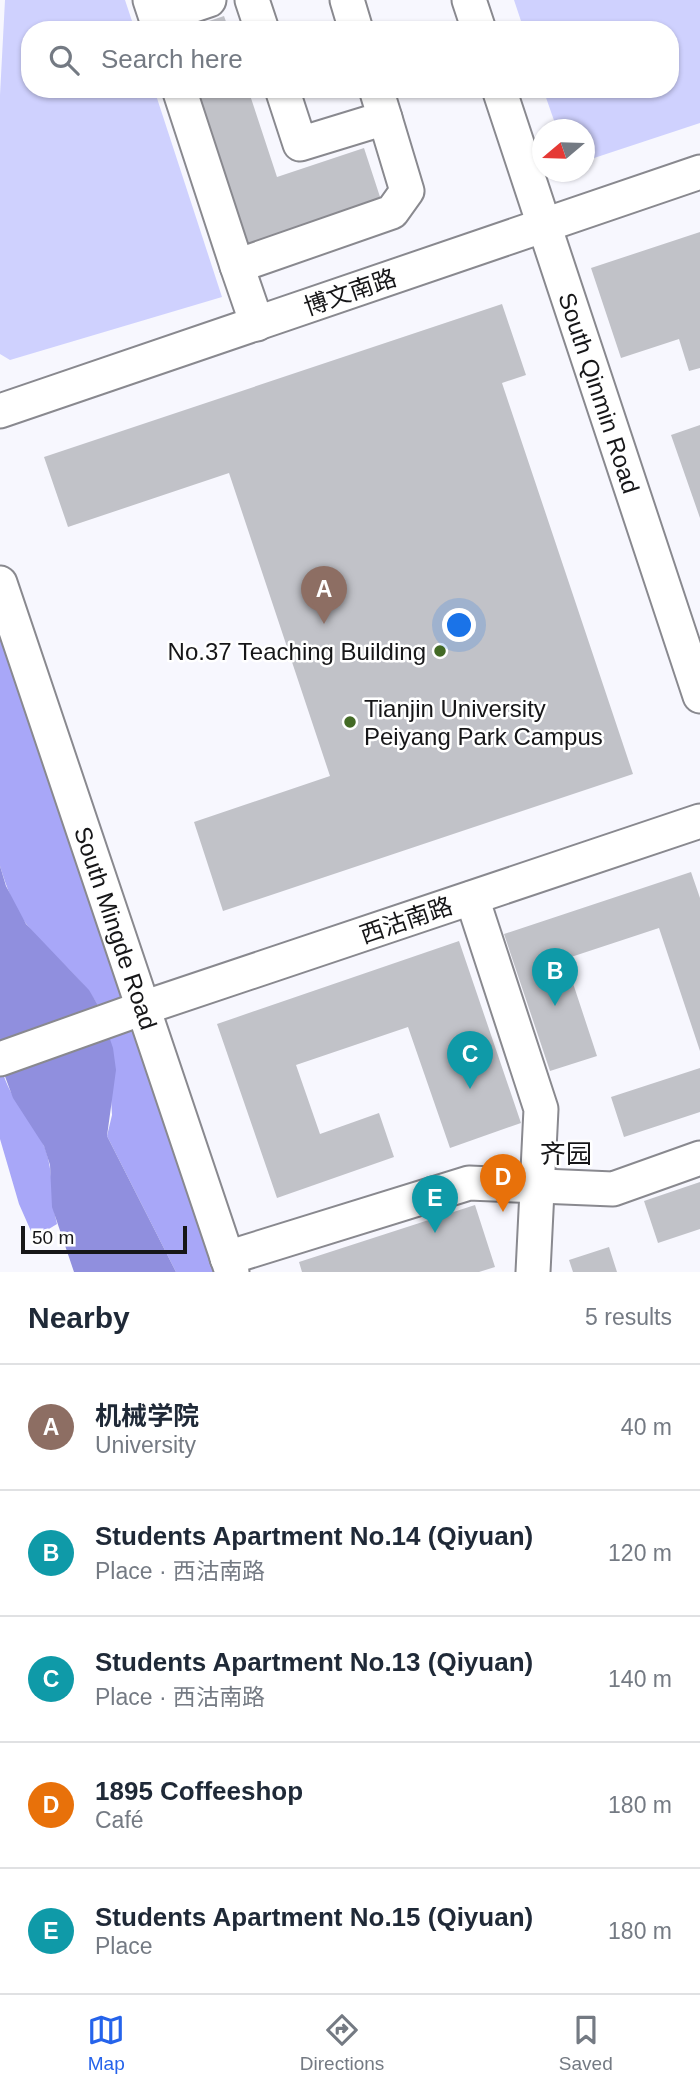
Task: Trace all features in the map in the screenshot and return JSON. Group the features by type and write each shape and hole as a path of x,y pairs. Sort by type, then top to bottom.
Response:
{"street":[{"path":"155,16 209,0"},
{"path":"252,0 259,21"},
{"path":"347,0 353,21"},
{"path":"469,0 476,21"},
{"path":"182,98 257,324"},
{"path":"237,266 393,212 407,191 380,104 300,144 285,98"},
{"name":"South Qinmin Road","path":"502,98 700,696"},
{"name":"博文南路","path":"0,411 700,172"},
{"name":"South Mingde Road","path":"0,583 230,1265"},
{"name":"西沽南路","path":"0,1059 143,1008 700,821"},
{"path":"471,898 541,1109 533,1272"},
{"path":"230,1265 469,1183 613,1189 700,1158"}],"shaded area":[{"path":"5,0 125,0 132,21 21,21 21,98 157,98 222,297 10,360 0,354 0,95"},
{"path":"514,0 700,0 700,123 595,158 595,119 554,119 546,98 679,98 679,21 521,21"},
{"path":"0,629 127,998 99,1007 92,995 22,918 0,866"},
{"path":"0,866 6,886 26,924 89,990 99,1007 113,1048 116,1070 107,1136 176,1272 74,1272 52,1207 50,1165 44,1146 13,1098 0,1063"},
{"path":"137,1019 223,1272 176,1272 107,1136 112,1115 107,1030"},
{"path":"2,1070 10,1091 45,1148 50,1166 57,1224 34,1238 19,1204 0,1139"}],"building":[{"path":"224,16 226,21 209,21"},
{"path":"199,98 251,98 277,177 364,148 382,203 248,248"},
{"path":"700,232 700,368 689,371 679,339 621,358 591,268"},
{"name":"No.37 Teaching Building","path":"502,304 526,375 502,383 633,774 223,911 194,822 330,776 229,473 68,527 44,457"},
{"path":"700,425 700,518 671,435"},
{"path":"691,872 700,898 700,1051 659,928 565,959 597,1056 550,1071 504,934"},
{"path":"459,941 521,1123 450,1148 408,1027 296,1065 320,1134 379,1113 394,1157 277,1198 217,1024"},
{"path":"700,1068 700,1112 624,1137 611,1097"},
{"path":"700,1182 700,1229 658,1243 644,1201"},
{"path":"475,1205 495,1267 479,1272 302,1272 299,1262"},
{"path":"609,1247 617,1272 573,1272 569,1260"}],"place":[{"name":"机械学院","path":"324,624"},
{"name":"No.37 Teaching Building","path":"440,651"},
{"name":"Tianjin University Peiyang Park Campus","path":"350,722"},
{"name":"Students Apartment No.14 (Qiyuan)","path":"555,1006"},
{"name":"Students Apartment No.13 (Qiyuan)","path":"470,1089"},
{"name":"1895 Coffeeshop","path":"503,1212"},
{"name":"Students Apartment No.15 (Qiyuan)","path":"435,1233"}],"district":[{"name":"齐园","path":"566,1154"}]}
